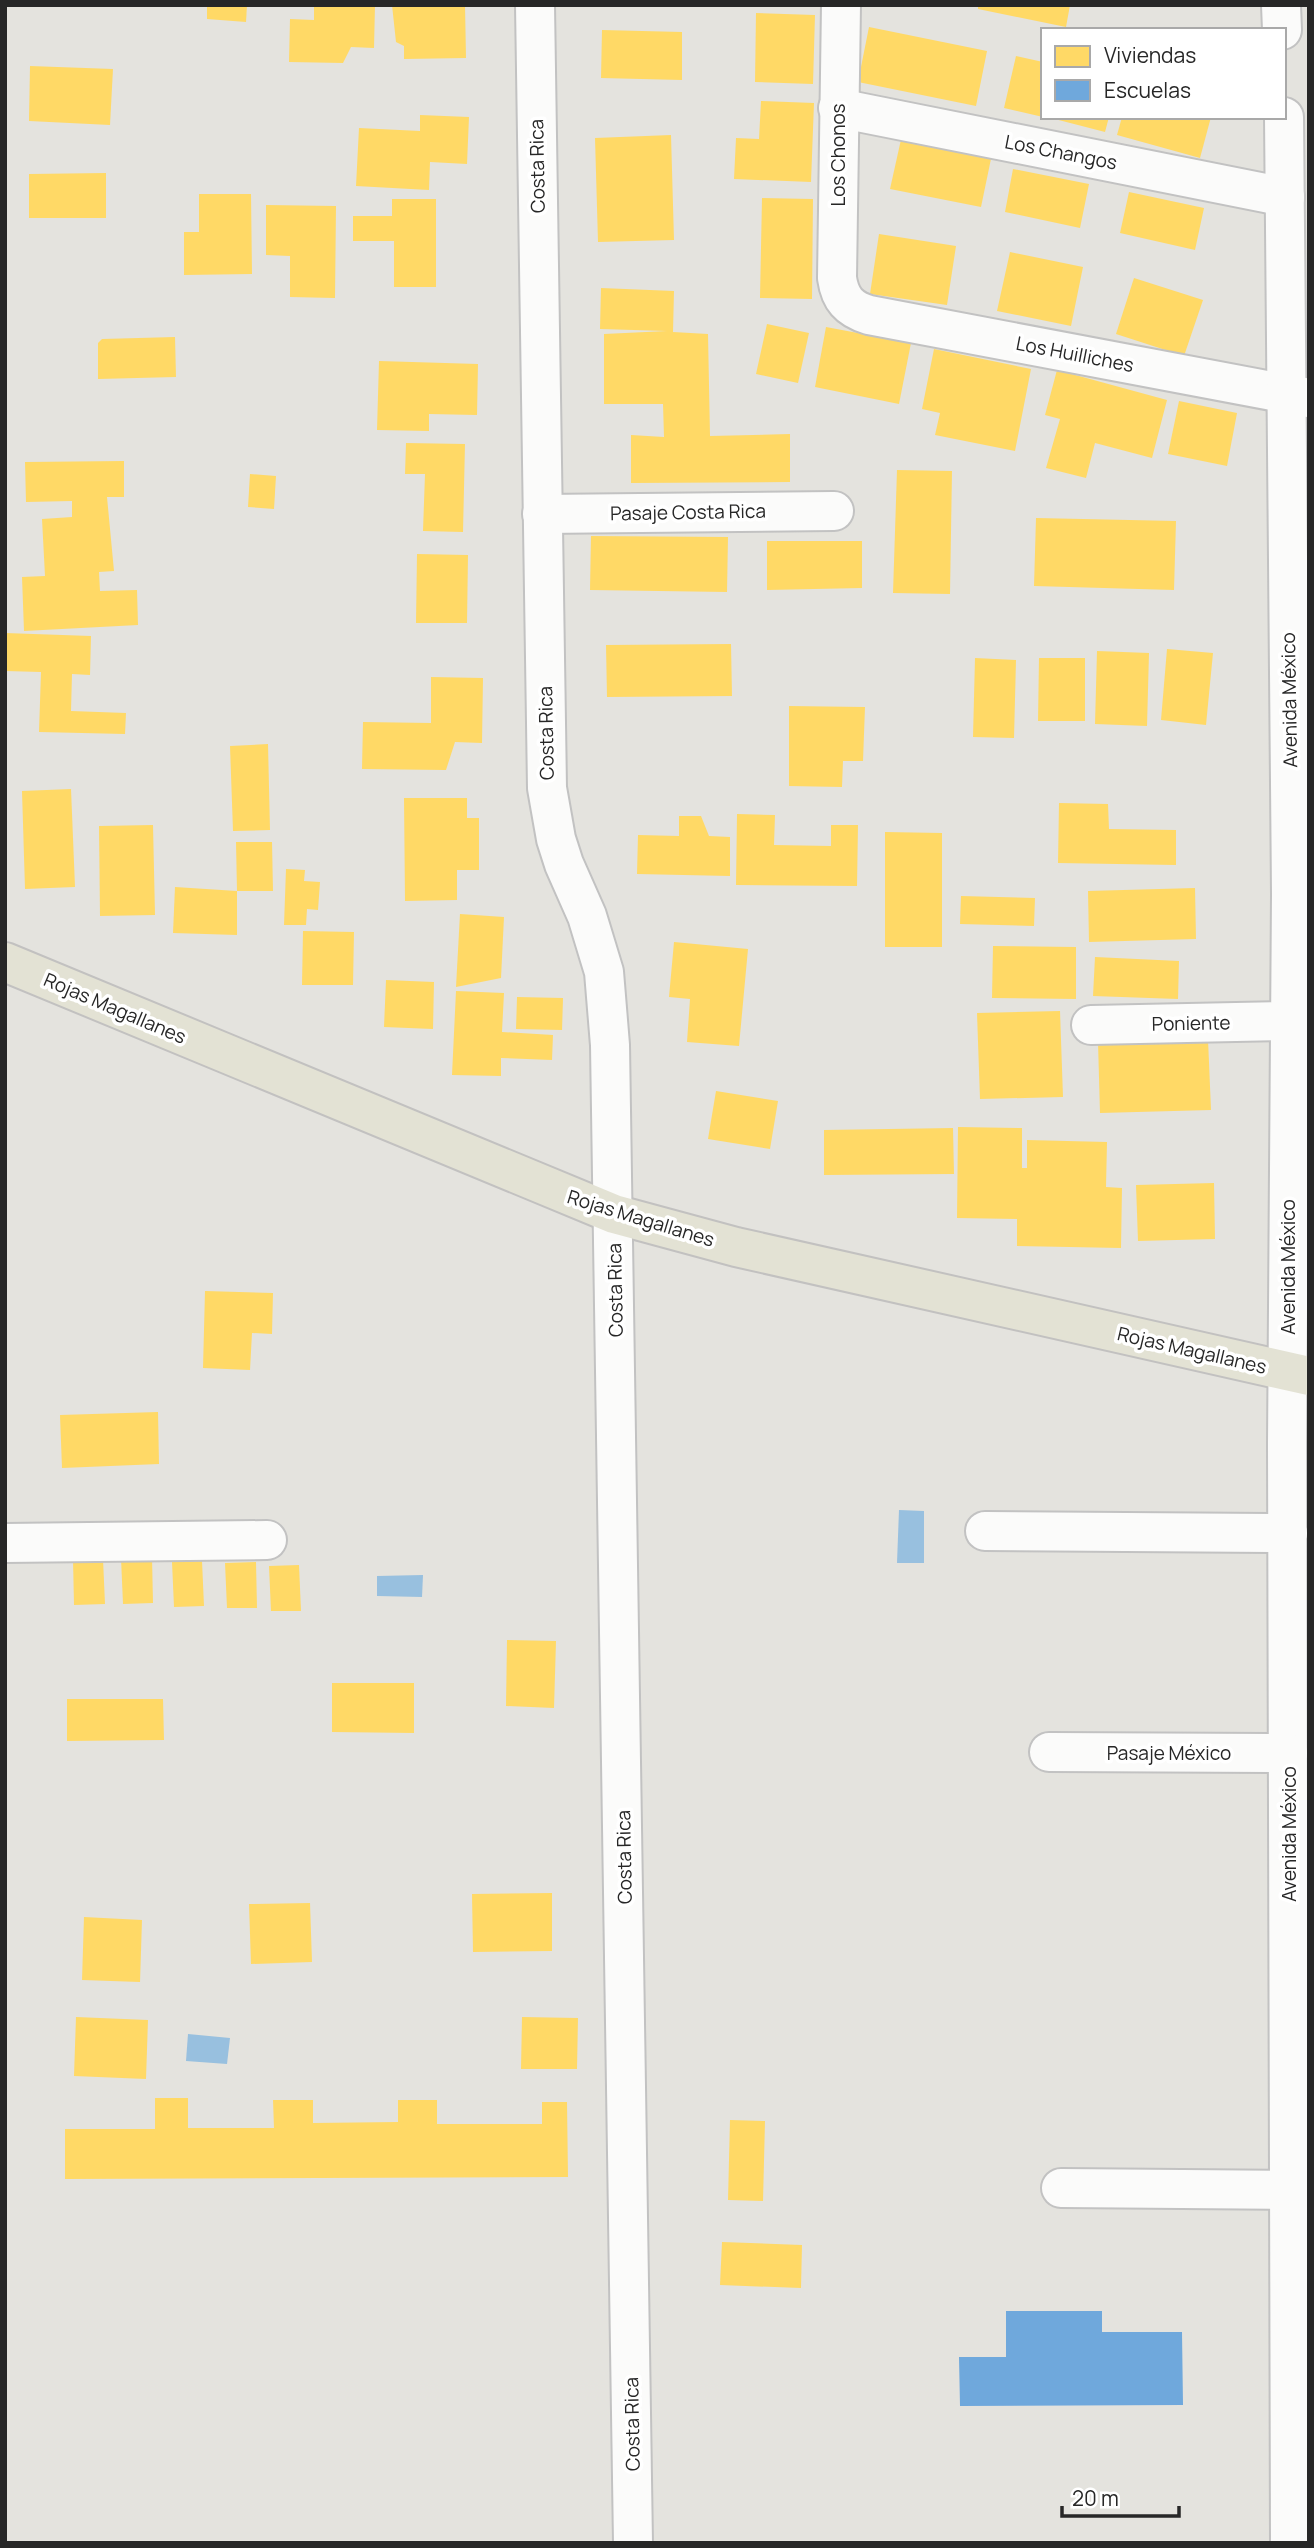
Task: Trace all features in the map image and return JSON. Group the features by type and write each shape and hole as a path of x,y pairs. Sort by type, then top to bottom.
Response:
{"main road":[{"name":"Rojas Magallanes","path":"5,962 614,1214 736,1247 1298,1373"}],"street":[{"name":"Costa Rica","path":"535,5 547,788 556,839 587,916 604,972 610,1032 633,2543"},
{"name":"Los Chonos","path":"841,5 837,278 845,303"},
{"path":"1281,5 1282,28"},
{"name":"Los Changos","path":"838,108 1293,183"},
{"name":"Avenida México","path":"1284,119 1293,183 1297,395 1290,1021 1298,1373 1288,1533 1290,2543"},
{"name":"Los Huilliches","path":"845,303 856,311 869,315 1297,395"},
{"name":"Pasaje Costa Rica","path":"542,514 834,511"},
{"name":"Poniente","path":"1091,1025 1290,1021"},
{"path":"985,1531 1288,1533"},
{"path":"5,1543 267,1540"},
{"name":"Pasaje México","path":"1049,1752 1288,1753"},
{"path":"1061,2188 1289,2190"}],"water":[{"path":"899,1510 924,1511 924,1563 897,1563"},
{"path":"423,1575 422,1597 377,1596 377,1576"},
{"path":"188,2034 230,2038 227,2064 186,2061"}],"building: Viviendas":[{"path":"207,5 247,5 246,22 207,19"},
{"path":"314,5 375,5 374,48 351,47 343,63 289,62 290,19 314,20"},
{"path":"392,5 465,5 466,58 404,59 404,46 396,42"},
{"path":"978,5 1070,5 1066,27 978,9"},
{"path":"756,13 815,15 813,84 755,82"},
{"path":"869,27 987,51 976,106 858,82"},
{"path":"602,30 682,32 682,80 601,78"},
{"path":"1016,56 1041,62 1041,117 1004,108"},
{"path":"30,66 113,69 110,125 29,121"},
{"path":"761,101 814,103 811,182 734,179 736,138 759,139"},
{"path":"420,115 469,117 467,164 430,162 429,190 356,186 359,128 420,131"},
{"path":"1055,119 1108,119 1105,132"},
{"path":"1121,119 1210,119 1200,158 1117,135"},
{"path":"671,135 674,240 598,242 595,138"},
{"path":"902,135 992,154 981,207 890,189"},
{"path":"1013,169 1089,184 1080,228 1005,212"},
{"path":"106,173 106,218 29,218 29,174"},
{"path":"1129,192 1204,208 1195,250 1120,233"},
{"path":"199,194 251,194 252,274 184,275 184,232 199,232"},
{"path":"762,198 813,199 812,299 760,298"},
{"path":"392,199 436,199 436,287 394,287 394,241 353,241 353,216 392,216"},
{"path":"266,205 336,206 335,298 290,297 290,256 266,255"},
{"path":"879,234 956,246 947,305 870,294"},
{"path":"1010,252 1083,267 1071,326 997,311"},
{"path":"1134,278 1203,300 1184,356 1116,334"},
{"path":"601,288 674,291 673,332 708,334 710,436 790,434 790,482 631,483 631,435 664,437 663,404 604,404 604,334 667,331 600,329"},
{"path":"767,324 809,333 798,383 756,374"},
{"path":"826,327 911,343 899,404 815,387"},
{"path":"175,337 176,377 98,379 98,343 102,339"},
{"path":"934,349 1031,369 1015,451 935,435 940,413 922,409"},
{"path":"379,361 478,364 477,415 429,414 429,431 377,430"},
{"path":"1057,370 1167,400 1152,458 1095,443 1086,478 1046,468 1060,419 1045,415"},
{"path":"1179,401 1237,413 1227,466 1168,454"},
{"path":"406,443 465,444 463,532 423,531 425,474 405,474"},
{"path":"124,461 124,497 107,497 114,571 99,572 100,591 137,590 138,625 24,631 22,577 45,576 42,519 72,517 72,501 26,502 25,462"},
{"path":"897,470 952,471 950,594 893,593"},
{"path":"250,474 276,476 274,509 248,507"},
{"path":"1036,518 1176,521 1174,590 1034,586"},
{"path":"591,536 728,537 727,592 590,590"},
{"path":"767,541 862,541 862,588 767,590"},
{"path":"417,554 468,555 467,623 416,623"},
{"path":"5,633 91,636 90,675 72,674 71,711 126,713 125,734 39,732 41,672 5,671"},
{"path":"731,644 732,696 607,697 606,645"},
{"path":"1167,649 1213,653 1206,725 1161,720"},
{"path":"1097,651 1149,653 1147,726 1095,724"},
{"path":"975,658 1016,660 1014,738 973,737"},
{"path":"1039,658 1085,658 1085,721 1038,721"},
{"path":"431,677 483,678 482,743 455,742 446,770 362,769 363,722 431,723"},
{"path":"789,706 865,707 863,761 843,761 842,787 789,786"},
{"path":"268,744 270,830 233,831 230,746"},
{"path":"71,789 75,887 25,889 22,791"},
{"path":"404,798 467,798 467,818 479,818 479,870 457,870 457,900 405,901"},
{"path":"1059,803 1108,804 1109,829 1176,830 1176,865 1058,863"},
{"path":"737,814 775,815 774,845 831,846 831,825 858,825 857,886 736,885"},
{"path":"679,816 701,816 709,836 730,837 730,876 637,874 638,835 679,836"},
{"path":"153,825 155,915 100,916 99,826"},
{"path":"885,832 942,833 942,947 885,947"},
{"path":"236,842 272,842 273,891 237,891"},
{"path":"286,869 305,870 304,881 320,882 318,910 307,909 306,925 284,925"},
{"path":"175,887 237,891 237,935 173,933"},
{"path":"1195,888 1196,939 1089,942 1088,891"},
{"path":"961,896 1035,898 1034,926 960,924"},
{"path":"460,914 504,917 501,978 456,987"},
{"path":"303,931 354,932 353,985 302,985"},
{"path":"674,942 748,949 739,1046 687,1042 690,999 669,997"},
{"path":"993,946 1076,947 1076,999 992,998"},
{"path":"1095,957 1179,961 1178,999 1093,996"},
{"path":"386,980 434,982 433,1029 384,1027"},
{"path":"456,991 504,993 502,1032 553,1035 552,1060 501,1058 501,1076 452,1075"},
{"path":"517,997 563,998 562,1030 516,1029"},
{"path":"1060,1011 1063,1097 980,1099 977,1013"},
{"path":"1208,1039 1211,1110 1100,1113 1098,1042"},
{"path":"716,1091 778,1101 770,1149 708,1139"},
{"path":"958,1127 1022,1128 1022,1168 1027,1168 1027,1140 1107,1142 1106,1187 1122,1188 1121,1248 1017,1246 1017,1219 957,1218"},
{"path":"953,1128 954,1174 824,1175 824,1130"},
{"path":"1214,1183 1215,1239 1138,1241 1136,1185"},
{"path":"205,1291 273,1293 272,1334 252,1333 250,1370 203,1368"},
{"path":"158,1412 159,1464 62,1468 60,1415"},
{"path":"152,1557 153,1603 123,1604 121,1558"},
{"path":"73,1559 103,1559 105,1604 74,1605"},
{"path":"202,1561 204,1606 174,1607 172,1562"},
{"path":"256,1562 257,1608 227,1608 225,1563"},
{"path":"299,1565 301,1611 271,1611 269,1566"},
{"path":"507,1640 556,1641 554,1708 506,1706"},
{"path":"332,1683 414,1683 414,1733 332,1732"},
{"path":"67,1699 163,1699 164,1740 67,1741"},
{"path":"552,1893 552,1951 473,1952 472,1894"},
{"path":"310,1903 312,1962 251,1964 249,1904"},
{"path":"84,1917 142,1920 140,1982 82,1980"},
{"path":"76,2017 148,2020 146,2079 74,2076"},
{"path":"522,2017 578,2018 577,2069 521,2069"},
{"path":"155,2098 188,2098 188,2128 274,2128 273,2100 313,2100 313,2123 398,2122 398,2100 437,2100 437,2124 542,2124 542,2102 567,2102 568,2177 65,2179 65,2129 155,2129"},
{"path":"730,2120 765,2121 763,2201 728,2200"},
{"path":"722,2242 802,2245 801,2288 720,2285"}],"building: Escuelas":[{"path":"1006,2311 1102,2311 1102,2332 1182,2332 1183,2405 960,2406 959,2357 1006,2357"}]}
